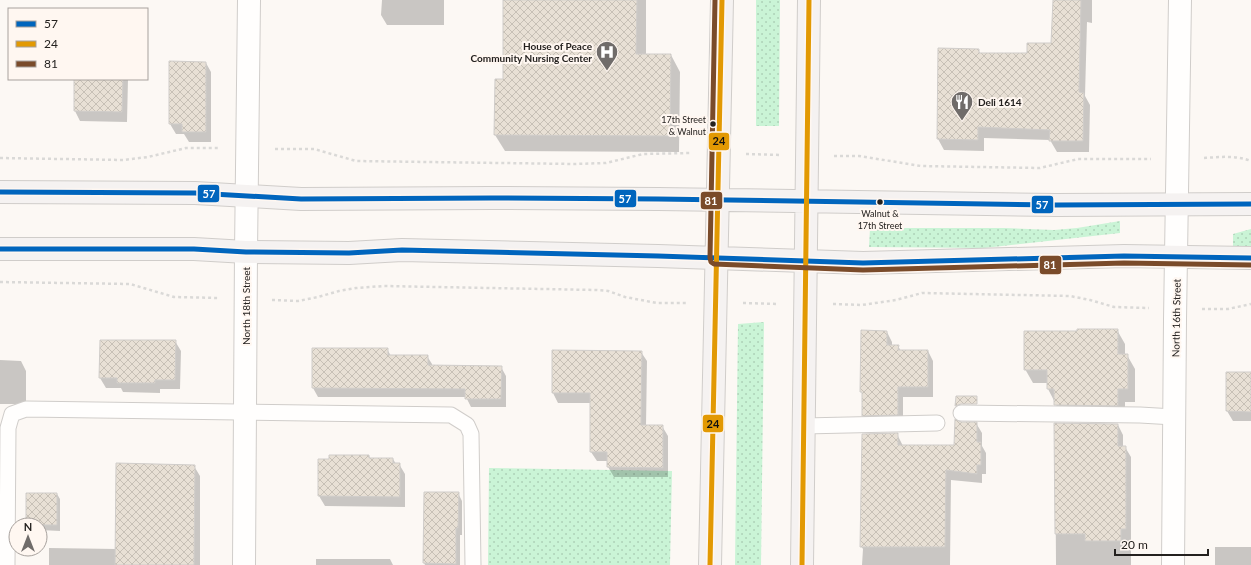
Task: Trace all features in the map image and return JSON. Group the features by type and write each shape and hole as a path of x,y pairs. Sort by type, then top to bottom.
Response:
{"main road":[{"path":"710,565 722,0"},
{"path":"802,565 810,0"},
{"path":"0,192 195,193 301,199 499,198 1056,205 1251,204"},
{"path":"0,249 194,248 246,252 349,253 402,250 806,260 863,263 1124,256 1251,258"}],"street":[{"name":"North 18th Street","path":"244,565 249,0"},
{"name":"North 16th Street","path":"1173,565 1180,0"}],"lane":[{"path":"7,565 8,428 12,414 26,409 451,415 466,425 471,434 473,565"},
{"path":"961,413 1140,415 1174,417"},
{"path":"804,426 937,423"}],"path":[{"path":"0,158 123,160 148,157 186,148 221,148"},
{"path":"275,149 314,149 356,162 574,164 606,163 643,154 679,153 859,156 920,166 1040,168 1078,159 1151,159"},
{"path":"1203,158 1229,157 1251,161"},
{"path":"0,282 130,284 174,297 219,298"},
{"path":"272,300 298,301 318,298 339,291 356,288 384,286 596,290 608,291 625,298 657,303 862,305 896,300 922,293 1070,296 1114,307 1149,308"},
{"path":"1202,309 1228,309 1251,304"}],"green space":[{"path":"756,0 780,0 779,126 756,126"},
{"path":"1120,221 1120,233 984,248 869,247 870,228 1004,228 1054,230"},
{"path":"1251,229 1251,250 1233,250 1233,234"},
{"path":"764,322 761,565 735,565 738,324"},
{"path":"489,468 672,471 670,565 488,565"}],"building":[{"path":"503,0 637,0 636,54 671,54 670,136 494,135 495,79 503,79"},
{"path":"1053,0 1081,0 1079,92 1084,93 1083,141 1049,141 1050,130 978,127 978,140 937,139 938,48 979,49 979,53 1027,53 1027,43 1051,43"},
{"path":"169,61 206,62 206,132 182,132 182,124 169,124"},
{"path":"74,80 123,80 122,112 74,111"},
{"path":"1077,329 1118,329 1118,354 1128,354 1128,389 1118,389 1118,406 1054,405 1054,389 1047,389 1047,370 1024,370 1024,331 1077,331"},
{"path":"861,330 887,331 887,345 899,345 898,350 928,350 928,387 898,387 898,415 862,416 862,392 860,392"},
{"path":"100,340 176,340 175,380 155,380 155,383 117,383 117,378 99,378"},
{"path":"312,348 388,348 388,355 428,355 428,365 502,366 501,399 465,399 465,389 312,388"},
{"path":"552,350 642,351 641,425 663,425 663,468 607,467 607,452 590,452 590,393 552,393"},
{"path":"1226,372 1251,372 1251,412 1226,411"},
{"path":"956,396 977,396 977,404 961,404 955,406"},
{"path":"955,419 961,422 977,422 977,442 981,442 981,465 977,465 977,474 946,470 945,547 860,547 862,434 898,433 898,445 954,445"},
{"path":"1054,423 1118,424 1118,446 1126,446 1126,529 1121,529 1121,541 1085,541 1085,534 1055,534"},
{"path":"329,455 369,455 369,458 393,458 393,463 400,463 400,497 318,496 318,459 329,459"},
{"path":"116,463 195,465 194,565 115,565"},
{"path":"424,492 459,492 458,528 456,528 456,564 423,563"},
{"path":"26,493 57,493 57,525 48,525 48,517 26,517"}],"transit line":[{"name":"81","path":"715,0 710,258 711,262 714,264 863,270 1124,263 1251,265"},
{"name":"24","path":"710,565 722,0"},
{"name":"24","path":"802,565 809,0"},
{"name":"57","path":"0,192 195,193 301,199 658,199 1056,205 1251,204"},
{"name":"57","path":"0,249 194,249 246,252 349,253 402,250 658,256 863,263 1124,256 1251,258"}],"place":[{"name":"House of Peace Community Nursing Center","path":"607,72"},
{"name":"Deli 1614","path":"962,122"},
{"name":"17th Street & Walnut","path":"713,124"},
{"name":"Walnut & 17th Street","path":"880,202"}]}
